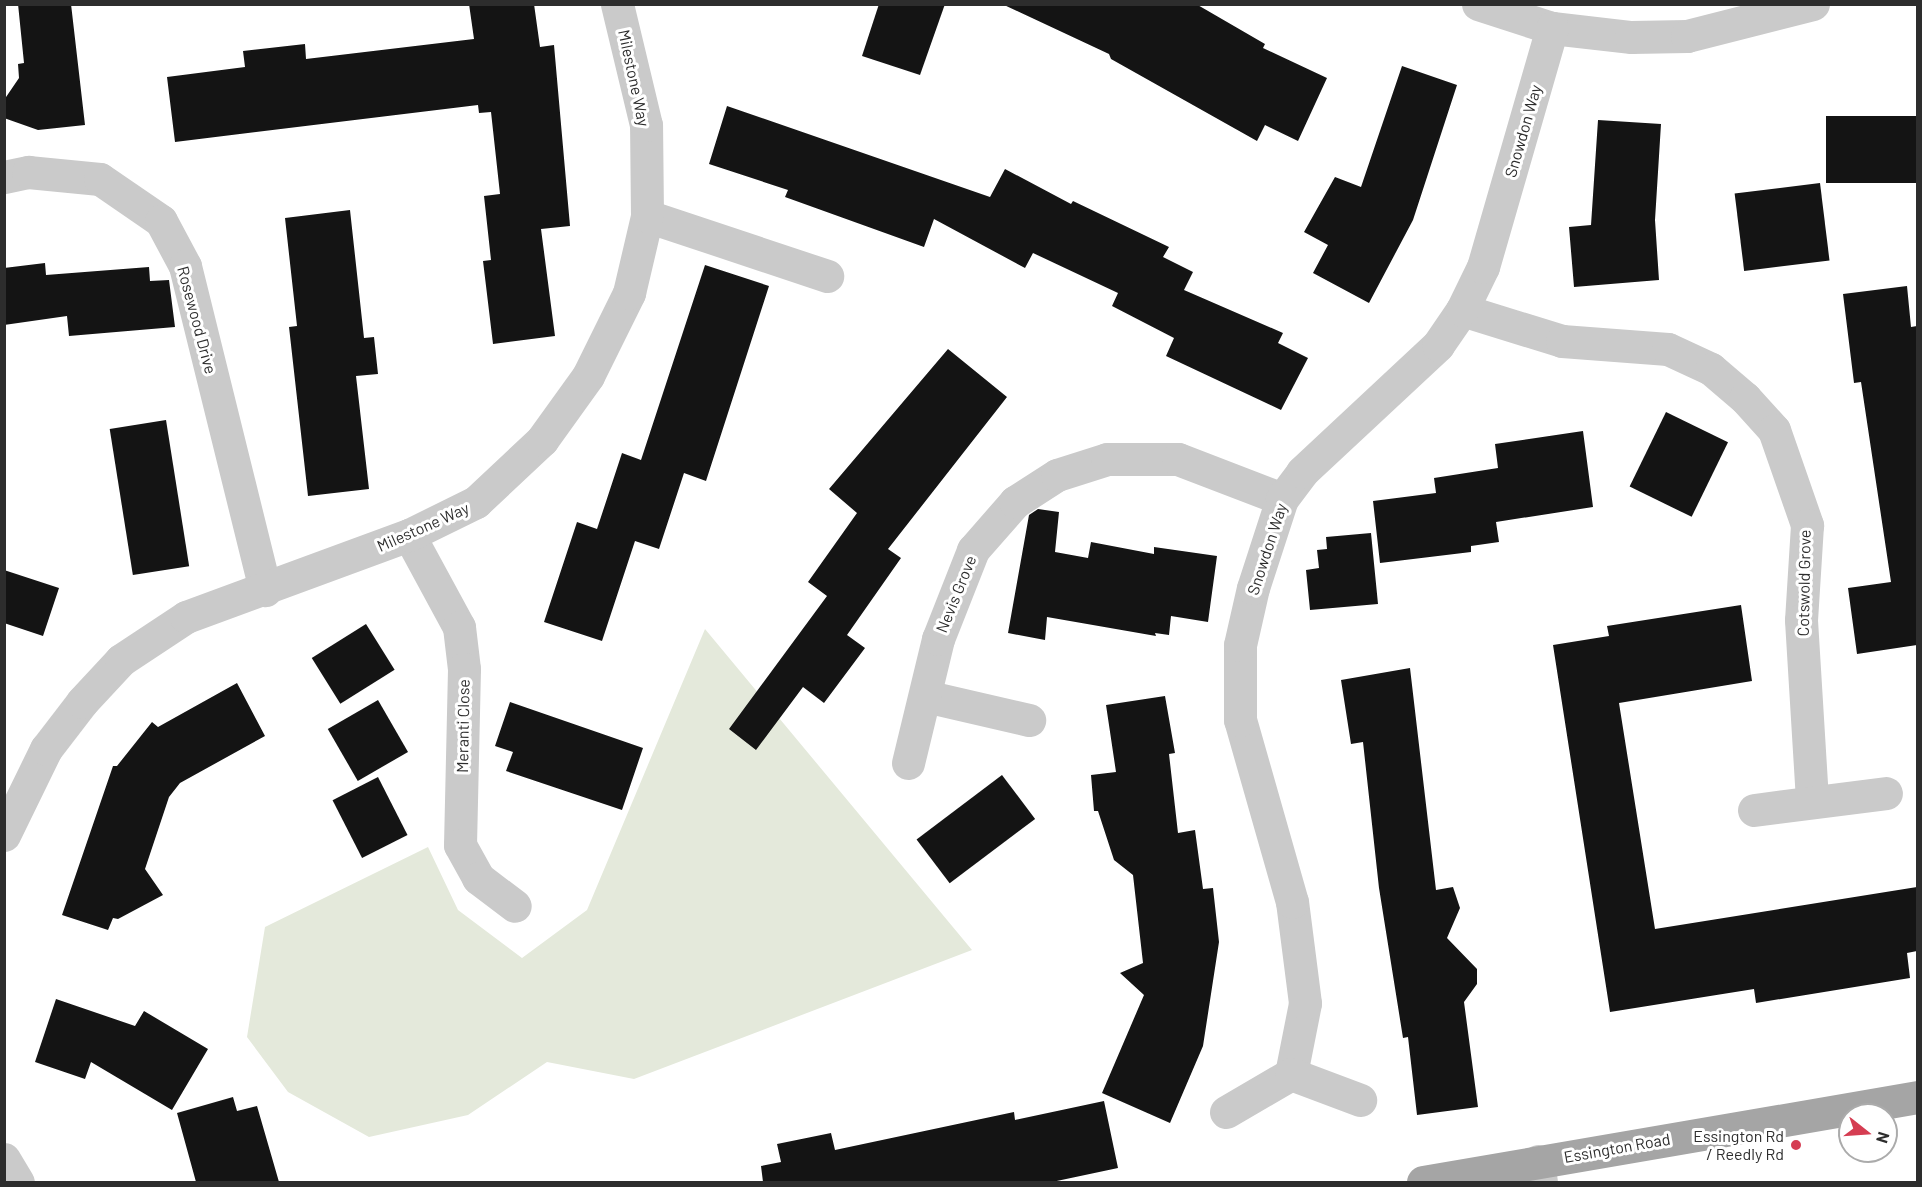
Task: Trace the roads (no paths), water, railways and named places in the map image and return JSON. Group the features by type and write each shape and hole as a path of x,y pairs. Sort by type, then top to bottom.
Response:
{"main road":[{"name":"Essington Road","path":"1423,1182 1539,1172 1917,1097"}],"street":[{"name":"Milestone Way","path":"5,832 46,749 82,702 121,660 186,617 265,590 409,535 476,502 542,440 588,376 629,293 647,216 646,125 617,4"},
{"path":"1478,4 1552,28 1631,37 1687,36 1801,6"},
{"name":"Snowdon Way","path":"1291,1074 1305,1003 1292,902 1240,720 1240,645 1253,588 1282,499 1302,472 1438,345 1462,310 1483,267 1552,28"},
{"name":"Rosewood Drive","path":"4,177 28,172 100,179 161,221 185,266 265,590"},
{"path":"647,216 827,276"},
{"name":"Cotswold Grove","path":"1462,310 1562,341 1668,349 1711,369 1745,398 1774,430 1807,525 1801,620 1812,800"},
{"name":"Nevis Grove","path":"908,763 938,639 973,550 1015,502 1057,475 1107,459 1178,459 1282,499"},
{"name":"Meranti Close","path":"409,535 459,627 464,669 460,845 478,878 515,906"},
{"path":"924,696 1029,720"},
{"path":"1755,810 1812,800 1886,793"},
{"path":"1226,1112 1291,1074 1360,1100"},
{"path":"4,1159 18,1182"}],"place":[{"name":"Essington Rd / Reedly Rd","path":"1796,1145"}]}
